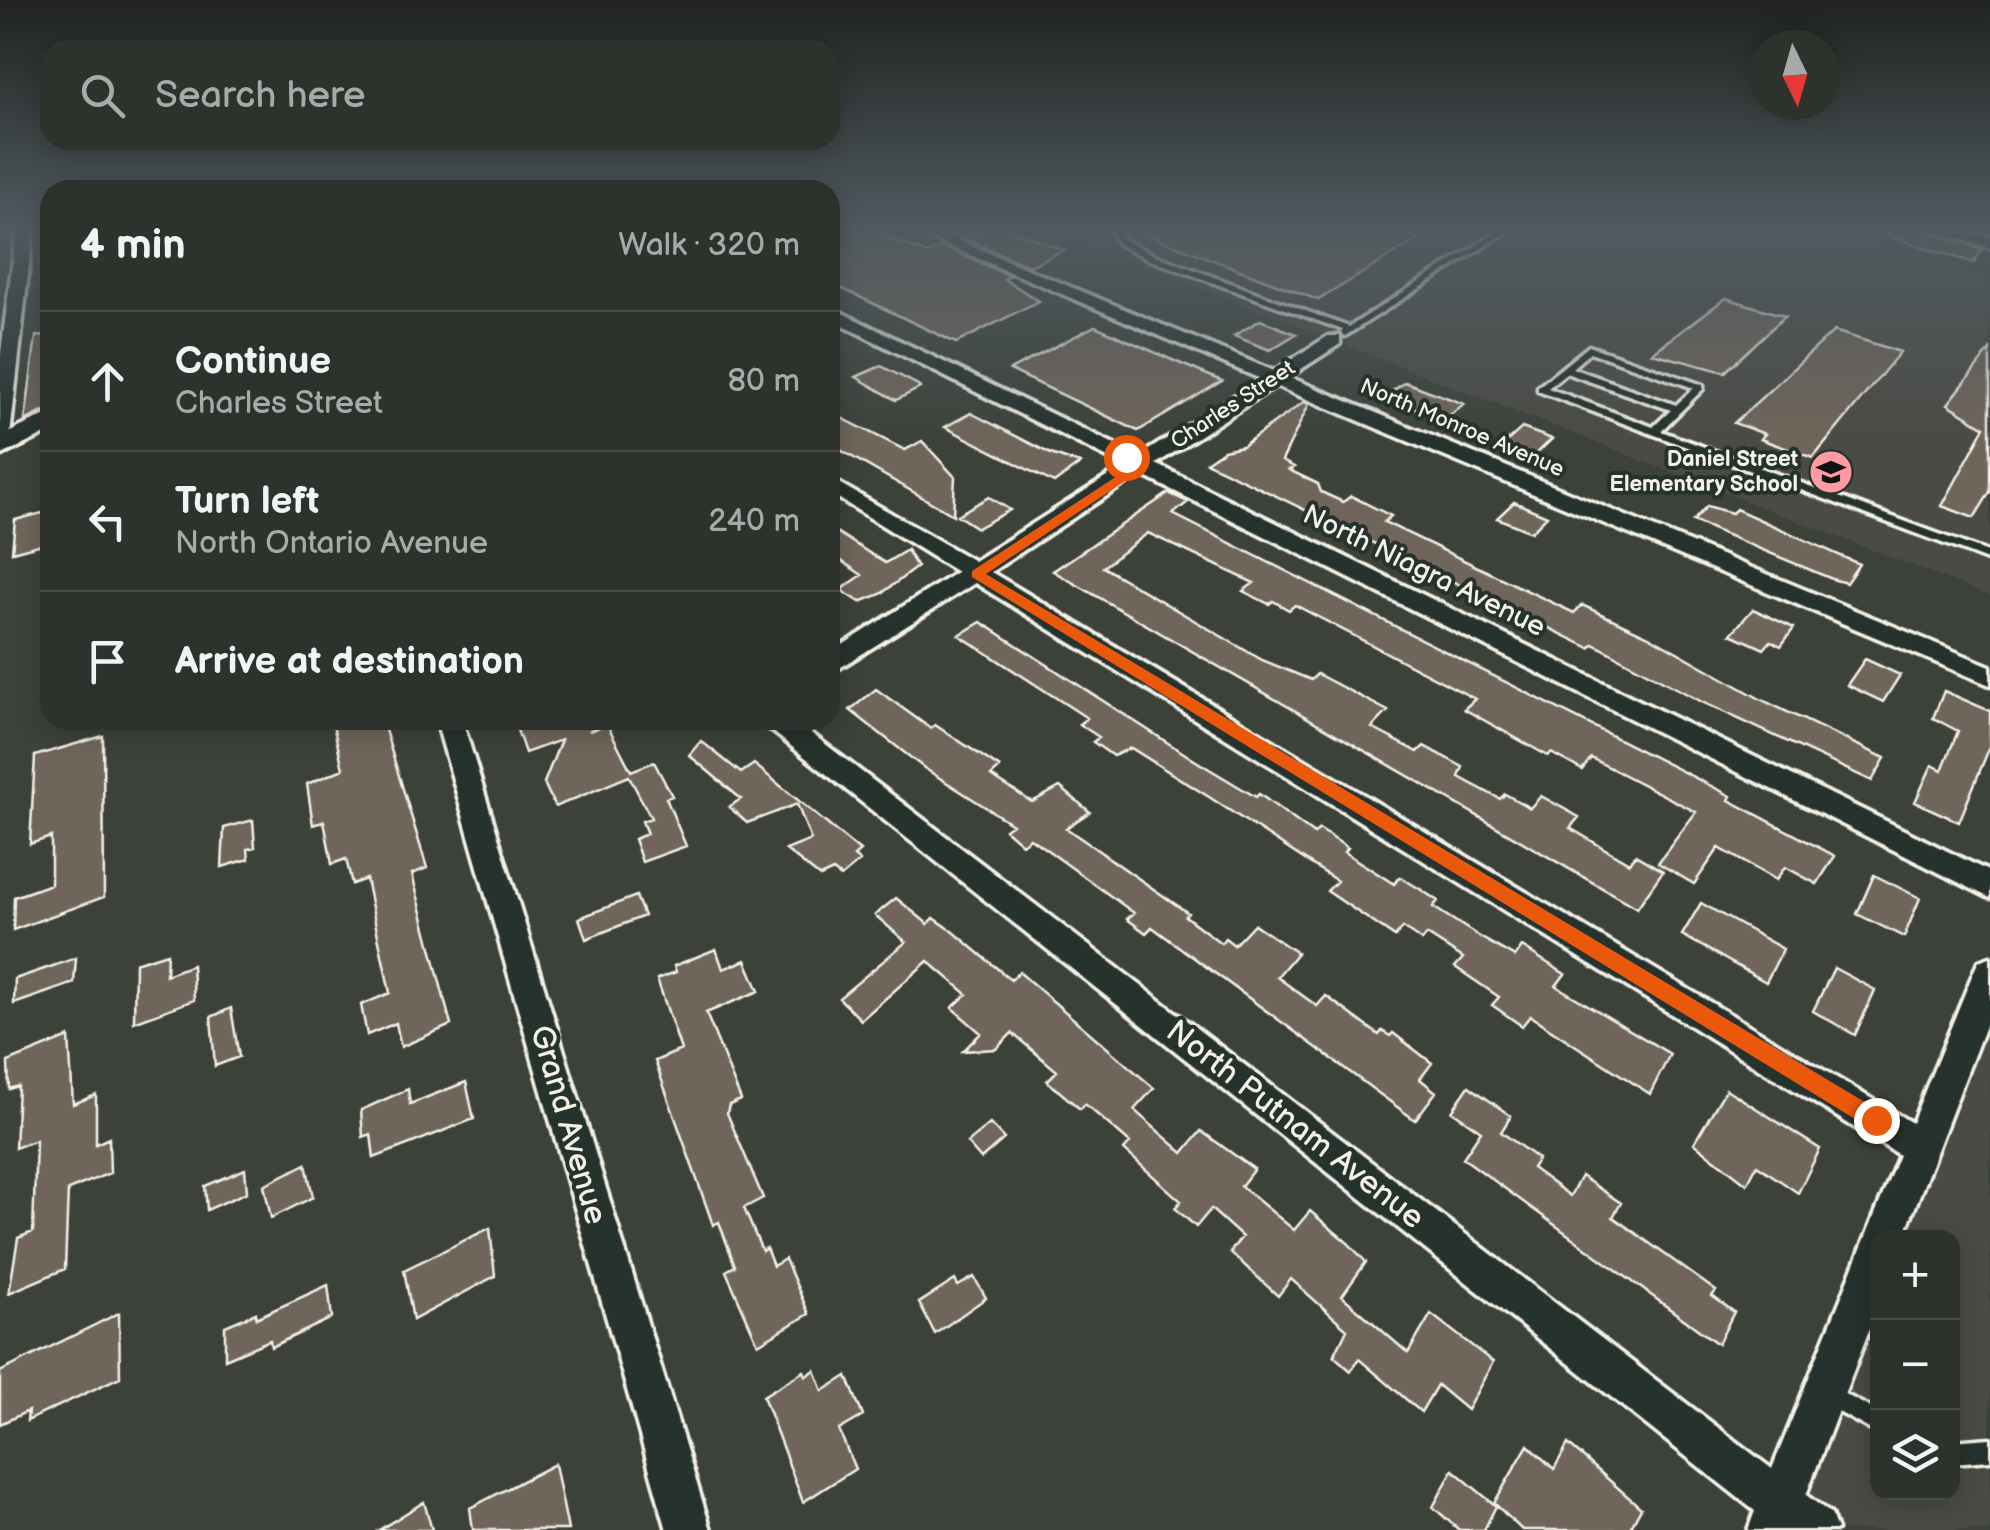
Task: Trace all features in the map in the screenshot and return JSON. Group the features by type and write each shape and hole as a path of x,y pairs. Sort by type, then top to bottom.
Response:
{"street":[{"path":"0,436 16,299"},
{"name":"North Monroe Avenue","path":"1088,299 1990,676"},
{"name":"North Niagra Avenue","path":"840,317 1990,886"},
{"name":"Charles Street","path":"840,659 1342,335"},
{"path":"0,448 40,426"},
{"path":"840,490 1919,1147"},
{"name":"Grand Avenue","path":"452,730 689,1530"},
{"name":"North Putnam Avenue","path":"789,730 1775,1517 1814,1530"},
{"path":"1887,1230 1919,1147 1982,1018 1990,971"},
{"path":"1775,1517 1870,1275"}],"lane":[{"path":"1255,299 1342,335 1398,299"},
{"path":"1654,432 1700,387 1589,349 1541,388 1654,432 1990,557"},
{"path":"1565,369 1678,409"},
{"path":"1824,1393 1870,1419"},
{"path":"1960,1451 1990,1448"}],"shaded area":[{"name":"Daniel Street Elementary School","path":"1229,299 1990,299 1990,596"},
{"path":"1990,982 1990,1530 1815,1530 1781,1504 1870,1280 1870,1500 1960,1500 1960,1230 1890,1230"}],"building":[{"path":"864,299 1039,301 956,343"},
{"path":"1724,299 1785,316 1725,372 1652,353"},
{"path":"1260,320 1296,334 1270,350 1234,336"},
{"path":"1095,326 1222,381 1138,431 1010,370"},
{"path":"1834,331 1900,352 1813,458 1760,439 1765,434 1734,423"},
{"path":"36,336 40,336 40,413 25,421"},
{"path":"1990,350 1990,492 1974,518 1942,506 1985,427 1948,404"},
{"path":"881,366 920,388 896,400 856,377"},
{"path":"1405,382 1464,404 1444,420 1386,396"},
{"path":"1304,402 1309,404 1282,461 1294,467 1289,470 1318,484 1321,492 1343,502 1351,496 1391,516 1384,522 1574,613 1582,605 1649,636 1762,700 1885,758 1872,781 1702,702 1594,644 1590,648 1206,462 1224,450 1242,446"},
{"path":"971,413 1051,454 1080,464 1054,483 945,427"},
{"path":"840,417 905,450 922,441 955,477 953,515 840,450"},
{"path":"1522,428 1552,439 1534,456 1504,444"},
{"path":"1169,493 1188,502 1173,514 1731,796 1729,800 1835,856 1817,884 1785,867 1776,880 1719,848 1694,884 1658,863 1696,812 1591,758 1582,770 1551,753 1548,756 1464,709 1475,699 1295,605 1289,610 1243,591 1254,583 1148,533 1103,567 1262,660 1311,680 1317,674 1388,711 1372,728 1418,752 1424,746 1463,767 1459,777 1500,799 1505,794 1530,808 1541,796 1579,817 1570,828 1629,863 1635,855 1663,871 1637,908 1053,571"},
{"path":"989,497 1010,510 977,528 957,515"},
{"path":"1514,502 1547,516 1531,532 1497,518"},
{"path":"1707,506 1732,513 1736,509 1859,564 1846,583 1832,579 1693,521"},
{"path":"40,514 40,545 12,552 15,520"},
{"path":"840,534 885,563 907,550 917,567 881,594 860,602 841,590 862,575 840,560"},
{"path":"1753,609 1794,628 1781,646 1771,641 1764,649 1731,634"},
{"path":"981,622 1196,761 1256,797 1259,794 1314,834 1319,829 1348,848 1344,852 1394,884 1400,877 1420,889 1438,901 1433,907 1480,937 1515,957 1522,947 1565,974 1556,986 1670,1054 1650,1094 1530,1016 1522,1026 1492,1005 1499,997 1455,967 1463,958 1427,935 1422,941 1403,928 1395,937 1327,891 1337,881 1209,797 1131,748 1113,756 1093,742 1099,737 1079,724 1087,718 959,635"},
{"path":"1865,659 1900,675 1883,702 1847,685"},
{"path":"876,689 930,728 935,725 1000,768 991,776 1032,802 1060,787 1090,812 1066,828 1188,913 1185,916 1221,943 1225,938 1234,945 1254,924 1297,953 1277,977 1317,1006 1326,996 1379,1035 1382,1031 1390,1036 1393,1033 1432,1063 1420,1079 1436,1092 1415,1120 1152,927 1146,933 1127,919 1134,913 1050,852 1030,838 1022,844 1005,829 1012,824 924,768 850,710"},
{"path":"1944,691 1990,711 1990,746 1959,822 1915,802 1932,765 1942,770 1958,731 1933,718"},
{"path":"334,730 385,730 427,868 412,874 451,1025 401,1047 396,1023 367,1035 361,1005 390,993 366,879 352,884 346,859 332,864 324,821 313,825 307,784 343,769"},
{"path":"517,730 610,730 631,771 654,762 672,796 666,798 686,846 642,862 634,839 647,834 642,821 651,818 629,776 555,807 544,783 561,740 525,753"},
{"path":"103,736 104,897 13,930 14,897 51,884 51,837 30,844 35,756"},
{"path":"701,741 741,773 754,764 860,851 854,856 860,861 841,877 833,871 820,877 786,850 811,840 797,804 747,823 729,807 741,799 689,755"},
{"path":"253,820 255,847 248,849 249,859 222,867 224,828"},
{"path":"1874,875 1920,898 1904,937 1857,914"},
{"path":"636,896 644,916 586,939 579,918"},
{"path":"896,898 928,924 934,918 954,932 1011,980 1019,972 1154,1088 1134,1110 1183,1153 1201,1131 1254,1169 1241,1186 1294,1230 1310,1211 1348,1243 1366,1262 1342,1296 1408,1353 1431,1314 1493,1362 1467,1410 1437,1385 1421,1412 1359,1359 1351,1371 1334,1356 1347,1329 1291,1279 1278,1296 1230,1252 1242,1237 1211,1209 1196,1227 1175,1208 1181,1201 1124,1150 1130,1143 1085,1104 1080,1109 1047,1081 1057,1071 1012,1033 996,1049 963,1051 981,1033 952,1008 967,994 928,961 861,1020 839,998 906,942 875,915"},
{"path":"1701,903 1783,949 1766,982 1682,935"},
{"path":"716,949 723,969 746,960 759,991 706,1013 741,1100 729,1105 727,1113 763,1198 744,1208 762,1251 766,1248 773,1266 785,1259 809,1314 758,1344 726,1271 735,1266 719,1222 713,1225 655,1061 681,1050 657,979 676,972 674,966"},
{"path":"167,953 166,975 192,965 194,1000 134,1022 135,963"},
{"path":"76,958 74,983 14,1004 15,979"},
{"path":"1834,968 1875,990 1855,1035 1813,1011"},
{"path":"231,1008 239,1057 215,1066 211,1017"},
{"path":"69,1037 73,1104 96,1095 96,1144 109,1138 110,1173 68,1190 65,1269 9,1293 18,1238 33,1232 36,1140 15,1148 18,1086 9,1089 8,1062"},
{"path":"466,1082 474,1119 374,1158 371,1134 363,1137 361,1110 408,1089 410,1104"},
{"path":"1469,1086 1511,1116 1501,1132 1538,1159 1532,1168 1570,1196 1581,1176 1621,1203 1613,1217 1716,1291 1712,1296 1734,1312 1718,1344 1463,1158 1481,1131 1452,1111"},
{"path":"1726,1089 1820,1149 1798,1193 1757,1165 1747,1184 1694,1143"},
{"path":"990,1124 1004,1139 981,1159 967,1143"},
{"path":"306,1164 313,1197 271,1218 264,1185"},
{"path":"245,1169 247,1192 207,1210 205,1186"},
{"path":"490,1228 495,1276 413,1320 404,1270"},
{"path":"974,1277 986,1298 935,1334 919,1303 955,1280 958,1286"},
{"path":"328,1285 332,1318 271,1347 270,1340 225,1359 225,1326 256,1313 256,1318"},
{"path":"119,1313 120,1377 27,1421 28,1411 0,1424 0,1372"},
{"path":"815,1370 823,1391 847,1376 863,1416 839,1430 855,1469 803,1502 763,1396 804,1371 806,1376"},
{"path":"1568,1444 1641,1508 1629,1530 1522,1530 1494,1503 1528,1445 1554,1469"},
{"path":"555,1464 568,1530 473,1530 470,1508"},
{"path":"1453,1470 1496,1506 1484,1530 1459,1530 1433,1507"},
{"path":"424,1502 432,1530 379,1530"}],"place":[{"name":"Daniel Street Elementary School","path":"1831,472"}],"route":[{"path":"1126,457 1143,465 1001,554 976,574 1876,1120"}]}
